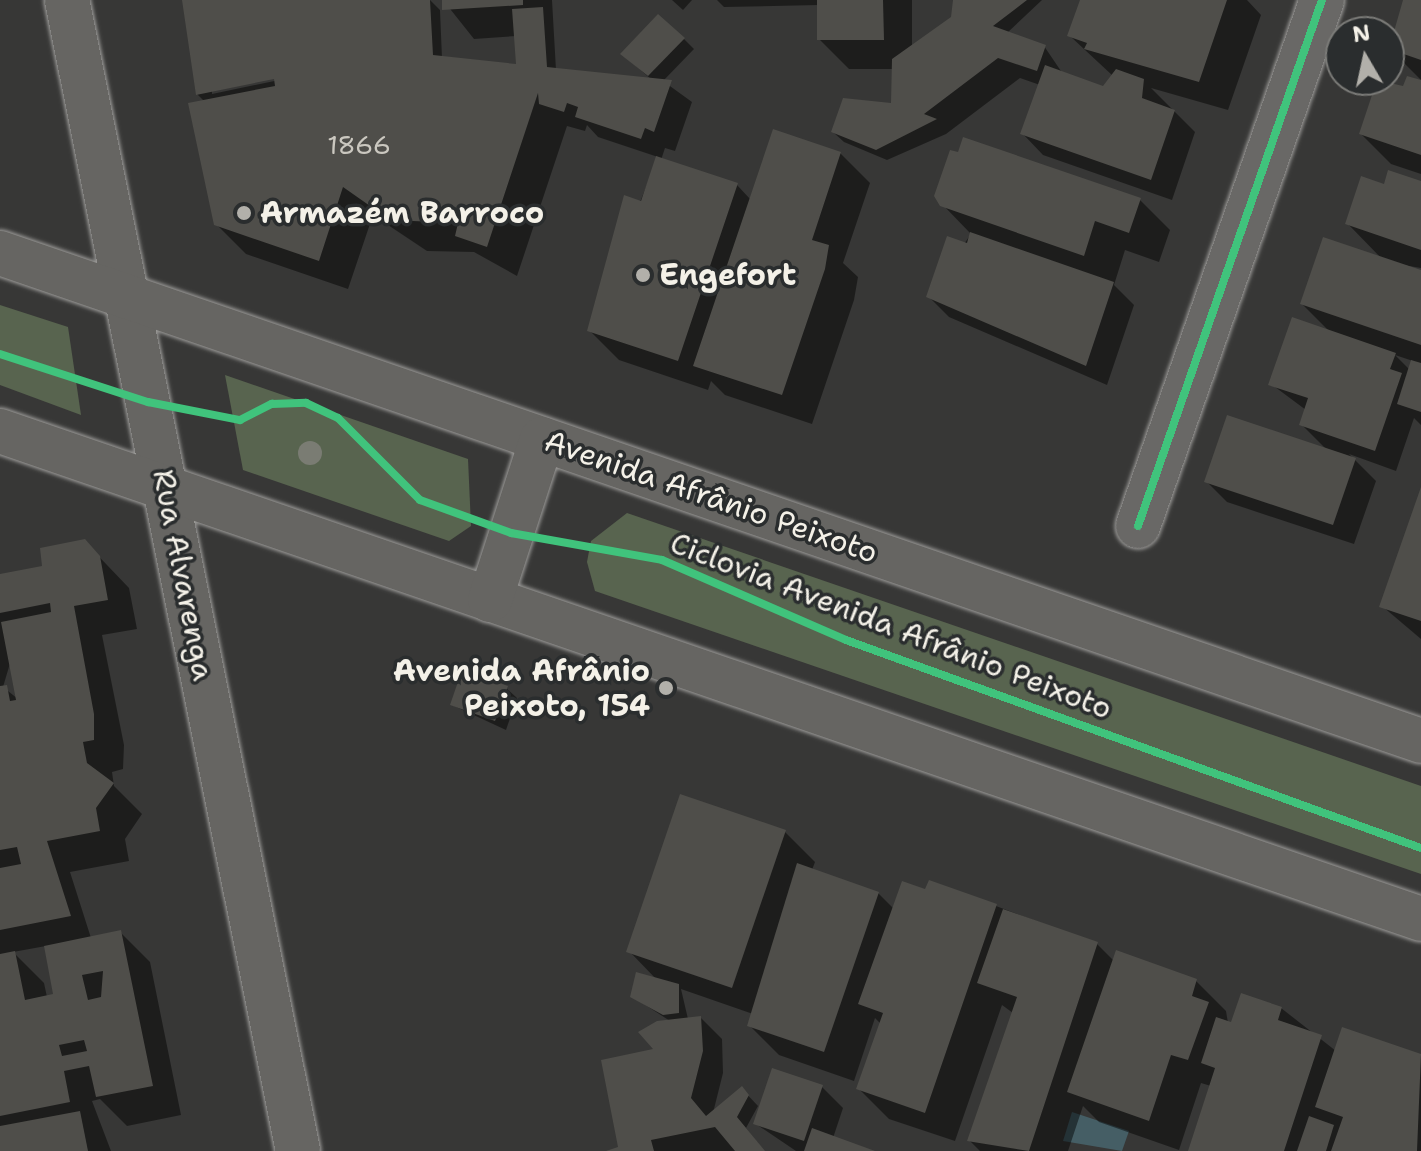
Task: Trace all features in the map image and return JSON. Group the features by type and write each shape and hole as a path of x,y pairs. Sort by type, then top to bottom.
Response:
{"main road":[{"name":"Rua Alvarenga","path":"67,0 298,1151"},
{"name":"Avenida Afrânio Peixoto","path":"0,253 1421,741"},
{"path":"0,431 1421,919"},
{"path":"490,600 542,439"}],"street":[{"path":"1138,526 1322,0"}],"green space":[{"path":"0,305 68,327 81,415 0,385"},
{"path":"225,375 468,459 471,526 449,541 243,470"},
{"path":"627,513 1421,786 1421,874 595,591 587,562 591,541"}],"water":[{"path":"1072,1112 1129,1131 1122,1151 1063,1141"}],"building":[{"path":"182,0 430,0 433,55 516,64 512,9 543,7 547,67 672,80 654,132 645,128 641,139 575,117 578,107 567,103 564,112 539,104 538,93 487,247 455,236 458,223 390,220 343,187 319,261 214,225 188,103 275,86 274,79 196,95"},
{"path":"442,0 523,0 523,5 442,10"},
{"path":"817,0 883,0 884,40 817,40"},
{"path":"953,0 1027,0 993,26 1046,45 1037,71 998,58 924,114 937,119 876,150 831,132 843,98 891,103 892,59 951,17"},
{"path":"1080,0 1227,0 1199,82 1084,49 1087,43 1067,36"},
{"path":"1403,0 1421,0 1421,60 1405,54 1405,16 1398,16"},
{"path":"658,14 685,38 648,76 620,54"},
{"path":"1045,65 1103,86 1116,69 1144,79 1142,98 1175,110 1151,180 1020,134"},
{"path":"1407,76 1421,80 1421,155 1359,134 1372,96 1405,96"},
{"path":"773,129 841,152 812,240 829,245 825,269 782,395 693,366"},
{"path":"963,137 1141,198 1129,233 1095,221 1084,256 940,206 934,196 950,150 958,152"},
{"path":"656,156 738,183 678,361 587,331 624,195 641,201"},
{"path":"1388,170 1421,181 1421,250 1345,224 1361,176 1384,184"},
{"path":"970,232 1114,282 1086,366 926,297 947,236 967,243"},
{"path":"1323,237 1421,270 1421,345 1300,304"},
{"path":"1292,317 1396,353 1390,369 1402,373 1375,451 1299,425 1308,398 1268,385"},
{"path":"1411,360 1421,363 1421,412 1397,404"},
{"path":"1227,415 1356,458 1333,525 1204,482"},
{"path":"1421,487 1421,621 1379,607"},
{"path":"85,539 100,556 108,600 74,606 94,714 94,740 83,742 87,763 114,783 96,808 100,831 47,841 71,916 0,930 0,868 21,864 17,847 0,850 0,686 7,685 10,701 16,700 1,622 51,612 50,603 0,613 0,574 42,566 40,548"},
{"path":"462,670 508,686 495,721 450,705"},
{"path":"680,794 786,830 732,988 626,952"},
{"path":"797,863 879,892 824,1052 747,1026"},
{"path":"929,880 997,904 925,1113 856,1089 883,1013 858,1004 902,881 925,889"},
{"path":"1003,909 1098,942 1029,1151 967,1141 1017,997 977,983"},
{"path":"121,930 153,1086 96,1097 89,1066 64,1071 70,1102 0,1116 0,954 15,951 25,1000 53,994 44,946","holes":["103,971 101,997 88,1000 82,975","84,1040 87,1051 62,1056 59,1045"]},
{"path":"1116,950 1197,979 1192,996 1209,1002 1188,1060 1171,1055 1149,1121 1067,1092"},
{"path":"636,972 679,984 679,1013 663,1015 630,997"},
{"path":"1241,993 1282,1007 1278,1020 1322,1035 1284,1151 1188,1151 1215,1068 1201,1063 1216,1017 1231,1022"},
{"path":"701,1016 703,1051 691,1098 706,1116 742,1086 749,1095 737,1117 765,1151 735,1151 715,1127 651,1140 654,1151 606,1151 618,1147 601,1060 653,1049 638,1032 657,1021"},
{"path":"1342,1027 1421,1054 1417,1151 1331,1151 1343,1117 1315,1107"},
{"path":"772,1068 823,1085 804,1141 753,1124"},
{"path":"80,1111 88,1151 0,1151 0,1126"},
{"path":"1309,1116 1334,1125 1326,1151 1297,1151"},
{"path":"812,1128 875,1151 804,1151"}],"cycle path":[{"path":"1138,526 1322,0"},
{"name":"Ciclovia Avenida Afrânio Peixoto","path":"0,354 148,402 240,420 272,404 306,403 338,418 420,500 511,533 662,560 846,640 1421,848"}],"place":[{"name":"Armazém Barroco","path":"244,213"},
{"name":"Engefort","path":"643,275"},
{"name":"Avenida Afrânio Peixoto, 154","path":"666,688"}]}
